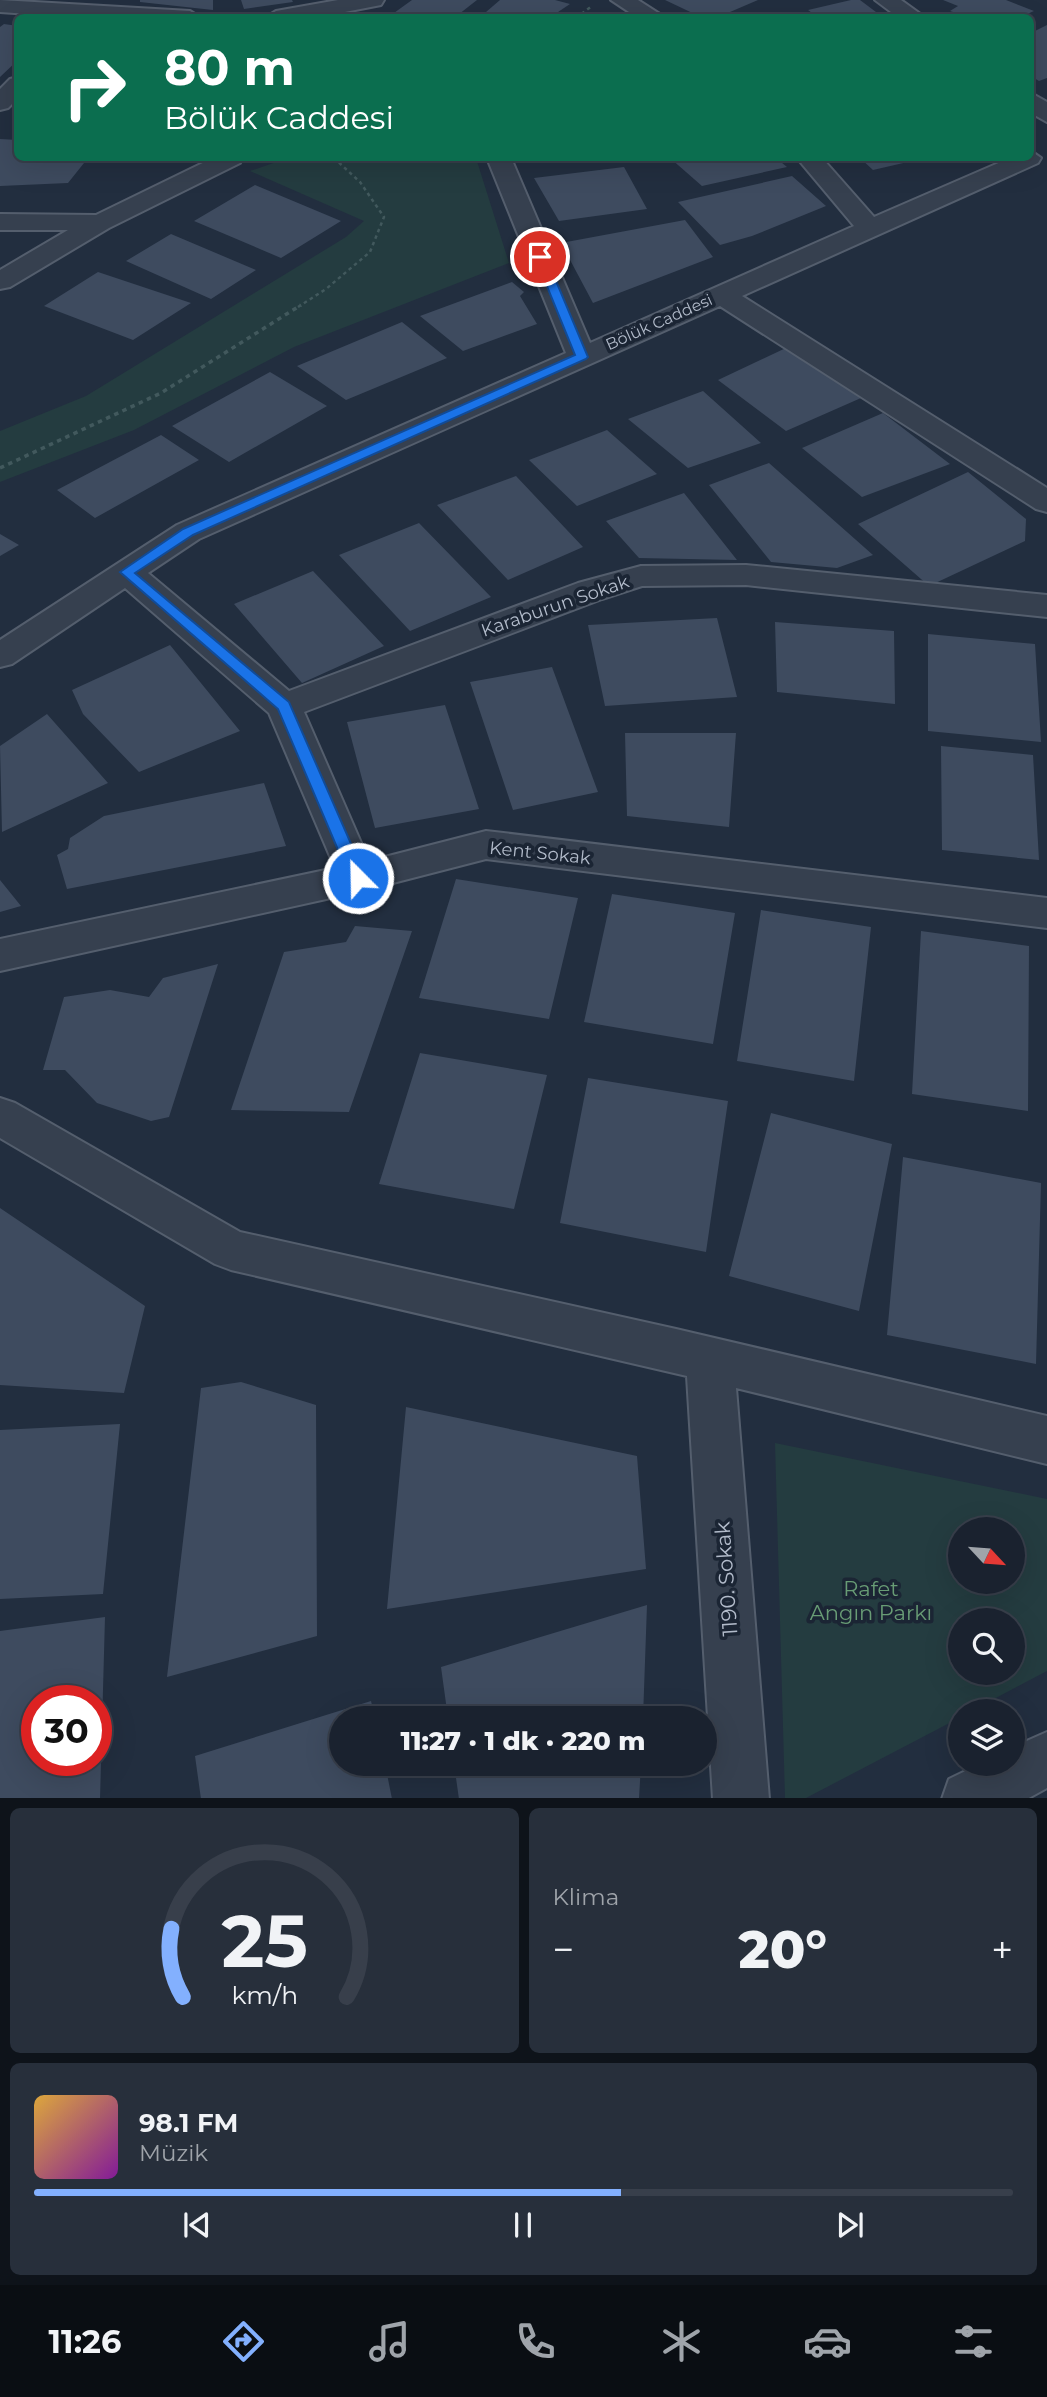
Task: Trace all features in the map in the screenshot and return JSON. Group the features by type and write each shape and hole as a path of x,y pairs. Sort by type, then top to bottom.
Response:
{"street":[{"path":"298,14 373,0"},
{"path":"622,0 648,14"},
{"path":"886,0 909,14"},
{"path":"0,5 145,14"},
{"path":"0,103 14,88"},
{"path":"1034,103 1047,115"},
{"path":"0,281 100,223 225,161"},
{"path":"500,161 582,357"},
{"path":"812,161 870,229"},
{"name":"Bölük Caddesi","path":"0,656 188,532 1021,161"},
{"path":"0,222 100,223"},
{"path":"722,295 1047,502"},
{"path":"126,572 284,706 358,878"},
{"name":"Karaburun Sokak","path":"284,706 590,591 640,576 746,575 1047,606"},
{"name":"Kent Sokak","path":"0,955 358,878 486,845 1047,913"},
{"path":"0,1116 231,1251 710,1359 1047,1440"},
{"name":"1190. Sokak","path":"710,1359 741,1798"},
{"path":"969,1798 1047,1759"}],"path":[{"path":"0,468 161,393 326,289 370,252 384,217 360,182 337,161"}],"green space":[{"path":"279,161 477,161 509,263 294,347 134,430 0,482 0,431 86,396 346,237 364,221 250,171"},
{"name":"Rafet Angın Parkı","path":"775,1443 1047,1499 1047,1671 1025,1683 1025,1608 948,1608 948,1685 1020,1685 994,1699 948,1699 948,1724 806,1798 785,1798"}],"building":[{"path":"213,0 213,10 140,2"},
{"path":"241,0 292,0 293,2 244,9"},
{"path":"412,0 477,0 459,14 393,14"},
{"path":"500,0 555,0 570,4 555,14 484,14"},
{"path":"665,0 758,0 725,14 695,14"},
{"path":"860,0 879,14 814,14 808,10"},
{"path":"943,0 1006,0 1034,11 1027,14 959,14 950,11 958,6"},
{"path":"4,24 14,25 14,64 0,77 0,27"},
{"path":"1047,25 1047,78 1039,81 1034,78 1034,32"},
{"path":"0,139 14,140 14,161 86,161 68,183 0,186"},
{"path":"673,161 780,161 787,167 702,186"},
{"path":"863,161 912,161 873,170"},
{"path":"624,167 647,209 559,221 534,178"},
{"path":"792,176 826,206 752,236 720,245 678,202"},
{"path":"255,185 341,221 281,258 194,221"},
{"path":"685,220 713,257 593,303 561,243"},
{"path":"171,234 256,270 211,299 126,261"},
{"path":"98,272 191,303 133,340 44,306"},
{"path":"512,282 524,292 520,296 537,324 463,351 420,316"},
{"path":"402,322 447,358 346,400 297,366"},
{"path":"788,347 861,398 786,431 718,380"},
{"path":"270,372 327,406 229,462 172,426"},
{"path":"703,391 761,443 688,468 628,419"},
{"path":"883,413 950,464 862,497 802,448"},
{"path":"607,430 657,474 577,506 529,460"},
{"path":"161,435 199,460 95,518 57,490"},
{"path":"769,463 873,555 837,568 771,562 709,485"},
{"path":"968,472 1026,519 1025,541 929,586 858,524"},
{"path":"516,476 583,547 508,580 437,505"},
{"path":"684,493 737,560 639,558 606,521"},
{"path":"419,523 491,597 410,631 339,555"},
{"path":"0,534 19,545 0,556"},
{"path":"313,571 384,646 302,683 234,604"},
{"path":"717,618 737,697 605,706 588,625"},
{"path":"775,622 894,631 895,704 777,692"},
{"path":"928,634 1035,644 1041,742 928,731"},
{"path":"170,645 240,731 139,772 83,714 72,690"},
{"path":"552,667 598,792 513,810 470,682"},
{"path":"445,705 479,809 375,828 347,722"},
{"path":"47,714 108,783 2,832 0,746"},
{"path":"625,733 736,733 729,827 627,816"},
{"path":"941,746 1033,755 1039,860 942,850"},
{"path":"264,783 286,846 67,889 57,855 68,849 70,838 104,816"},
{"path":"456,879 578,898 549,1019 419,998"},
{"path":"0,880 21,906 0,912"},
{"path":"612,894 735,913 713,1044 584,1022"},
{"path":"761,910 871,927 854,1081 737,1061"},
{"path":"355,926 412,931 349,1112 231,1110 284,952 346,942"},
{"path":"921,931 1029,946 1028,1111 912,1094"},
{"path":"218,964 169,1117 151,1121 97,1103 65,1070 43,1070 64,997 110,990 149,997 163,978"},
{"path":"420,1053 547,1075 514,1209 379,1184"},
{"path":"588,1078 728,1101 706,1252 560,1223"},
{"path":"771,1113 892,1144 859,1311 729,1276"},
{"path":"903,1157 1041,1183 1036,1364 887,1335"},
{"path":"0,1208 145,1306 124,1393 0,1385"},
{"path":"241,1382 316,1405 317,1636 167,1677 201,1388"},
{"path":"406,1407 637,1456 646,1569 387,1609"},
{"path":"120,1424 103,1594 0,1599 0,1430"},
{"path":"647,1605 643,1706 446,1706 441,1667"},
{"path":"105,1617 103,1685 21,1685 21,1776 101,1776 100,1798 0,1798 0,1631"},
{"path":"371,1701 372,1706 355,1706"},
{"path":"329,1714 329,1776 387,1776 392,1798 201,1798 195,1756"},
{"path":"456,1776 640,1776 639,1798 459,1798"}],"route":[{"path":"358,878 284,706 126,572 188,532 582,357 540,257"}]}
